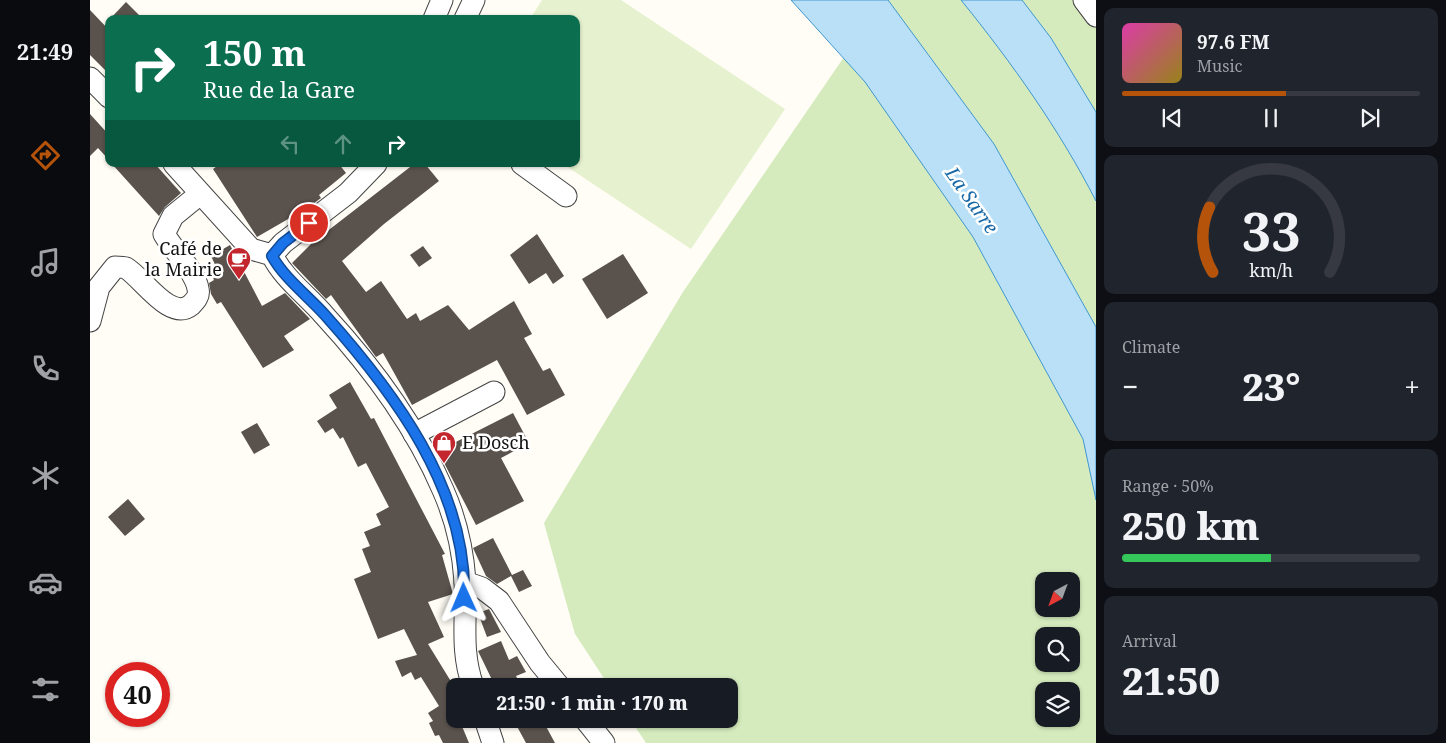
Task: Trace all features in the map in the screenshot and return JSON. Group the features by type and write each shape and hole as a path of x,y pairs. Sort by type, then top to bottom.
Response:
{"street":[{"path":"436,15 442,0"},
{"path":"466,15 474,0"},
{"path":"1084,0 1096,16"},
{"path":"90,78 105,93"},
{"path":"177,167 251,249 272,256 279,268 325,315 385,388 414,434 444,491 460,545 465,582 463,631 470,678"},
{"path":"272,256 283,243 348,193 373,167"},
{"path":"526,167 566,196"},
{"path":"90,321 99,287 115,267 125,268 166,304 178,309 188,307 197,299 199,290 195,280 164,234 173,216 200,194"},
{"path":"414,434 494,392"},
{"path":"465,582 482,588 499,601 540,663 552,678"},
{"path":"487,728 493,743"},
{"path":"592,728 604,743"}],"green space":[{"path":"542,0 621,0 785,109 691,249 568,167 580,167 580,15 533,15"},
{"path":"883,0 1096,0 1096,743 646,743 636,728 738,728 738,678 604,678 575,634 544,523 683,292"}],"water":[{"name":"La Sarre","path":"791,0 888,0 994,144 1096,327 1096,500 1083,439 973,237 865,82"},
{"path":"961,0 1022,0 1051,38 1096,112 1096,201 1082,174 1034,97"}],"building":[{"path":"126,2 139,15 114,15"},
{"path":"90,10 105,26 105,70 90,55"},
{"path":"90,114 105,131 105,156 98,148 90,156"},
{"path":"115,167 158,167 181,193 165,207 159,216"},
{"path":"216,167 341,167 346,173 319,195 321,198 309,207 257,237 213,169"},
{"path":"410,167 427,167 439,181 384,224 342,261 366,292 381,281 407,319 416,313 420,321 448,305 469,330 514,301 532,334 524,338 543,371 550,368 565,395 527,415 497,360 412,405 383,353 376,357 331,295 326,299 292,263 312,243"},
{"path":"537,234 564,276 553,284 546,273 529,284 510,255"},
{"path":"230,245 262,306 285,293 310,319 284,336 294,350 263,368 221,302 217,304 211,294 209,283 214,280 212,276 219,273 211,256"},
{"path":"423,246 432,258 419,267 410,255"},
{"path":"623,254 648,293 607,319 582,279"},
{"path":"350,382 371,419 374,418 445,554 442,555 453,594 428,602 444,637 428,644 449,678 446,678 446,728 463,728 469,743 443,743 439,735 435,736 429,723 433,721 428,713 439,706 421,677 415,680 411,672 402,677 395,661 417,655 404,629 378,639 354,579 371,572 362,549 370,546 364,532 381,525 376,514 389,507 366,463 358,467 343,437 340,439 333,428 325,433 317,421 337,408 329,395"},
{"path":"513,413 529,443 501,458 524,501 476,525 438,451"},
{"path":"257,423 270,445 254,454 241,432"},
{"path":"128,499 145,519 125,536 108,517"},
{"path":"493,538 512,575 523,570 532,586 519,592 511,576 497,584 486,576 473,548"},
{"path":"489,609 501,632 487,637 478,613"},
{"path":"501,641 509,660 517,656 526,672 516,676 517,678 491,678 478,651"},
{"path":"518,728 547,728 555,743 526,743"}],"place":[{"name":"Café de la Mairie","path":"239,280"},
{"name":"E Dosch","path":"444,464"}],"route":[{"path":"309,223 283,243 272,256 279,268 325,315 385,388 414,434 444,491 460,545 465,582 464,598"}]}
